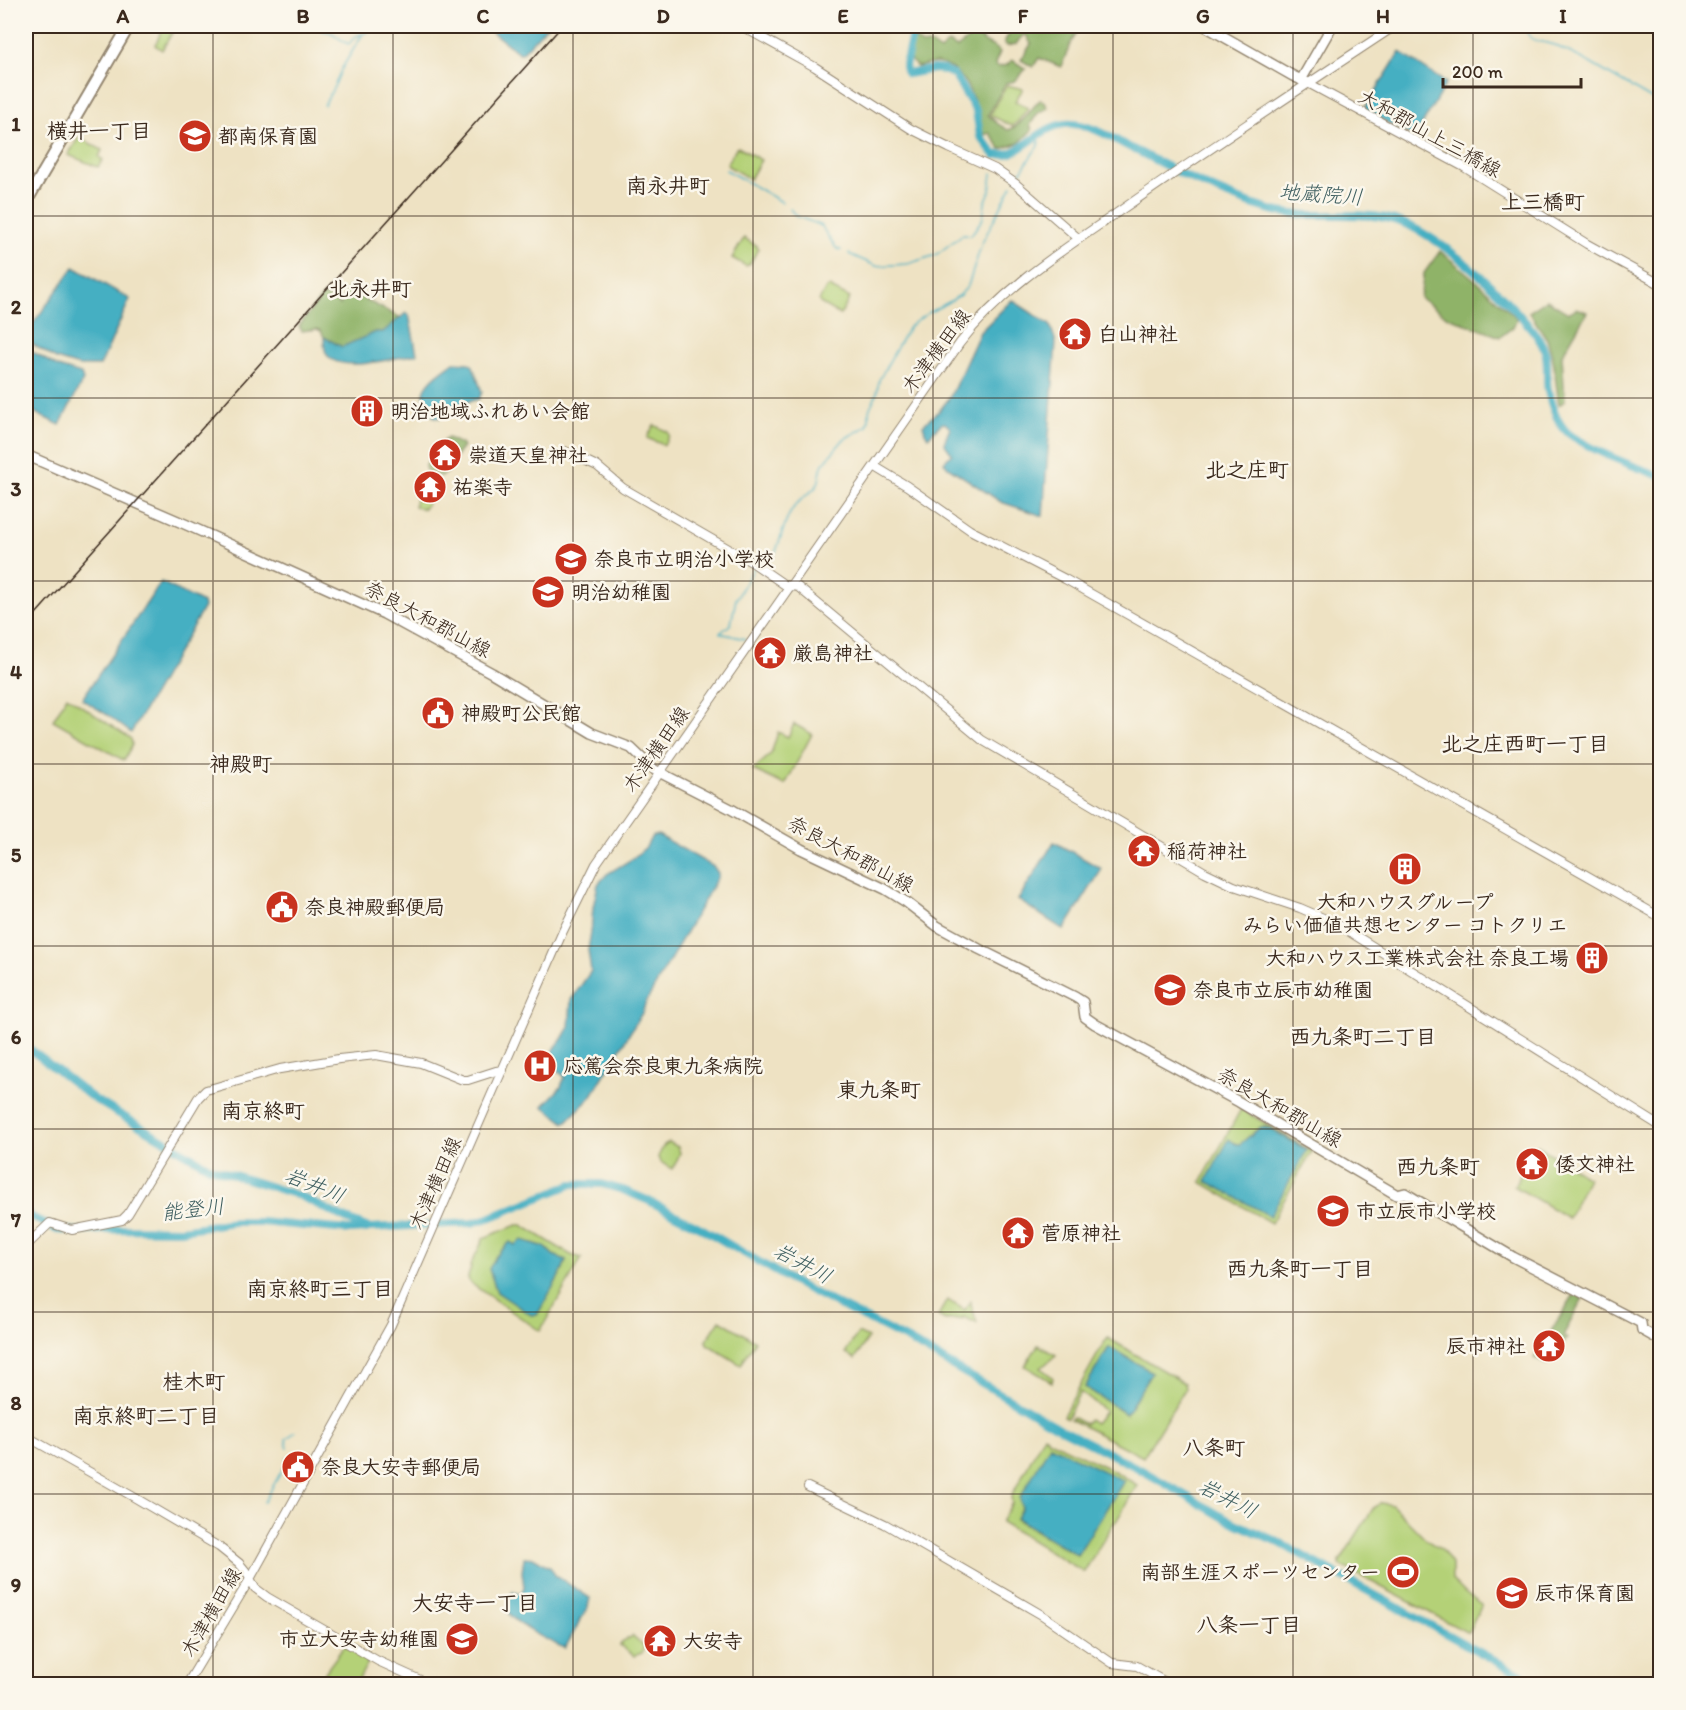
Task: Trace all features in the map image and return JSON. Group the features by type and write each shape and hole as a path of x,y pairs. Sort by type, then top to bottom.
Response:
{"highway":[{"path":"26,202 129,26"}],"main road":[{"path":"1205,26 1305,81 1332,26"},
{"name":"奈良大和郡山線","path":"26,455 384,614 492,673 592,733 631,748 648,766 660,773 731,808 801,849 885,890 906,902 937,926 968,944 1075,997 1083,1002 1085,1017 1095,1024 1251,1109 1397,1195 1405,1193 1513,1257 1641,1323 1642,1330 1660,1340"}],"street":[{"path":"741,26 815,67 912,129 988,165 1014,183 1079,239"},
{"name":"木津横田線","path":"187,1684 250,1579 384,1336 585,884 596,864 978,320 1027,276 1079,239 1305,81 1395,26"},
{"name":"大和郡山上三橋線","path":"1305,81 1464,167 1587,244 1660,284"},
{"path":"565,451 597,466 623,488 753,563 785,585 798,586 974,734 1007,756 1212,876 1243,890 1300,908 1337,924 1660,1126"},
{"path":"874,466 976,534 1065,579 1660,917"},
{"path":"26,1246 50,1223 72,1230 122,1220 128,1214 198,1098 206,1089 280,1069 376,1055 422,1063 463,1080 503,1070"},
{"path":"26,1436 205,1539 239,1563 255,1588 305,1619 378,1661 429,1684"},
{"path":"808,1487 896,1530 1042,1616 1112,1663 1137,1666 1169,1684"}],"green space":[{"path":"164,26 176,26 162,50 155,45"},
{"path":"911,26 915,26 916,40 922,45 930,44 940,51 948,43 957,48 975,34 1000,52 995,64 998,67 1007,65 1012,60 1026,69 1015,81 1006,83 988,115 1008,130 1021,121 1040,100 1044,101 1048,108 1038,113 1030,125 1032,130 1019,143 1001,149 990,133 983,135 975,102 956,72 936,63 917,67 907,57"},
{"path":"1014,26 1080,27 1061,67 1039,58 1033,67 1021,60 1031,44 1025,33 1016,44 1007,46 1004,42"},
{"path":"1007,85 1023,89 1015,101 1028,108 1012,126 990,115"},
{"path":"79,137 102,150 99,157 103,160 98,167 68,155"},
{"path":"738,147 761,160 750,179 728,166 727,163"},
{"path":"744,238 758,249 750,264 746,266 732,258"},
{"path":"1440,251 1517,318 1513,327 1500,337 1448,317 1420,298 1424,273"},
{"path":"348,287 362,298 401,318 383,332 376,332 342,347 324,337 317,329 302,331 299,326 323,295 340,305"},
{"path":"829,287 850,298 840,315 819,301 826,288"},
{"path":"1547,300 1568,313 1577,308 1587,312 1562,355 1565,401 1559,405 1553,360 1547,339 1529,312"},
{"path":"654,425 668,432 669,436 664,445 647,438"},
{"name":"崇道天皇神社","path":"448,438 463,447 455,458 450,453 442,458 439,465 441,468 444,468 447,461 451,465 447,473 441,476 427,472 425,467 438,447"},
{"path":"422,479 426,481 423,490 429,492 426,501 428,502 424,509 414,506"},
{"path":"67,696 131,739 132,745 125,759 123,760 53,720"},
{"path":"794,724 812,734 785,785 753,770 771,754 778,732 788,737"},
{"path":"1241,1109 1312,1151 1271,1223 1201,1182","holes":["1266,1127 1307,1150 1207,1181 1229,1140 1240,1144 1259,1128"]},
{"path":"669,1142 678,1147 680,1153 673,1169 660,1162 658,1157 664,1145"},
{"path":"1537,1145 1588,1178 1568,1218 1514,1186"},
{"path":"522,1225 571,1255 582,1258 540,1331 469,1282 470,1266 483,1238","holes":["522,1240 545,1247 553,1255 566,1260 537,1315 497,1292 489,1269"]},
{"path":"1575,1293 1583,1298 1563,1336 1567,1339 1547,1365 1534,1358"},
{"path":"947,1300 965,1310 970,1301 977,1323 963,1317 962,1319 945,1320 938,1316"},
{"path":"720,1320 755,1341 741,1365 707,1344 706,1341"},
{"path":"858,1333 868,1338 855,1359 845,1353"},
{"path":"1108,1338 1184,1383 1185,1389 1143,1457 1070,1419 1072,1417 1085,1424 1089,1419 1095,1423 1105,1411 1080,1392 1067,1418 1063,1416","holes":["1109,1347 1126,1414 1085,1387"]},
{"path":"1038,1345 1056,1355 1041,1368 1053,1378 1052,1382 1025,1366"},
{"path":"1044,1435 1049,1440 1114,1471 1137,1485 1084,1572 1001,1522 1012,1503 1011,1497","holes":["1050,1445 1123,1481 1077,1555 1016,1519"]},
{"name":"南部生涯スポーツセンター","path":"1381,1503 1392,1505 1426,1540 1442,1550 1452,1564 1452,1580 1482,1605 1468,1633 1340,1565 1340,1561 1374,1507"},
{"path":"633,1636 644,1646 642,1653 634,1656 620,1645"},
{"path":"345,1645 370,1659 356,1684 321,1684 319,1682 322,1677"}],"water":[{"path":"484,26 547,26 522,53 519,53"},
{"path":"1400,52 1446,83 1415,137 1366,112 1365,108"},
{"path":"74,267 130,299 100,366 79,366 56,359 26,340 32,325"},
{"path":"1012,300 1050,325 1056,342 1043,516 1001,502 948,467 944,462 952,454 944,443 950,428 945,423 941,424 928,437 923,425 940,410 950,397 980,332"},
{"path":"406,313 409,315 417,354 361,364 339,362 327,355 324,337 342,347 376,332 383,332"},
{"path":"26,348 58,367 81,374 83,380 60,425 26,407"},
{"path":"454,362 469,363 473,366 482,392 479,399 449,406 440,418 433,416 424,398 424,392 434,377"},
{"path":"161,582 203,603 204,607 131,733 82,699"},
{"path":"658,835 714,867 718,876 646,1002 642,1013 591,1097 565,1123 543,1106 561,1087 565,1077 545,1061 569,1027 571,1000 591,971 588,950 598,884 607,874 632,859 646,847 652,836"},
{"path":"1054,842 1102,869 1064,930 1018,900"},
{"path":"1261,1127 1271,1129 1307,1150 1270,1216 1206,1181 1229,1139 1240,1144"},
{"path":"522,1240 545,1247 553,1255 566,1260 537,1315 531,1315 497,1292 489,1269 496,1256 510,1242 515,1245"},
{"path":"1109,1347 1152,1372 1126,1414 1085,1387"},
{"path":"1050,1445 1124,1481 1077,1555 1016,1518 1022,1508 1020,1498"},
{"path":"524,1557 535,1558 551,1568 555,1575 590,1598 588,1607 565,1648 516,1621 508,1611 512,1592 521,1593 524,1587 522,1572"}],"waterway":[{"path":"313,26 332,33 349,44 355,37 368,31 371,26"},
{"name":"地蔵院川","path":"914,26 905,66 906,71 908,74 934,69 944,70 954,75 976,111 980,136 995,155 1011,153 1056,126 1082,125 1107,135 1186,176 1250,204 1303,215 1376,216 1410,226 1424,234 1480,276 1516,311 1538,337 1546,355 1547,387 1551,402 1563,428 1576,439 1601,452 1660,476"},
{"path":"1524,26 1531,38 1554,45 1583,59 1660,104"},
{"path":"324,105 362,35"},
{"path":"1016,179 1038,146 1040,135"},
{"path":"991,162 995,155"},
{"path":"726,170 782,202"},
{"path":"849,254 876,266 907,264 936,255 963,234 971,235 983,218 992,173"},
{"path":"765,561 772,559 794,506 818,485 823,464 844,439 867,426 869,410 877,393 879,380 910,326 960,295 968,286 982,243 1012,185"},
{"path":"790,209 796,216 822,226 837,249 841,250"},
{"path":"745,639 720,633 731,624 736,599 754,568"},
{"name":"岩井川","path":"26,1046 94,1099 209,1167 300,1196 369,1228 472,1223 572,1184 602,1184 647,1200 701,1228 797,1284 908,1340 1061,1429 1138,1468 1228,1520 1276,1541 1538,1684"},
{"name":"能登川","path":"26,1211 30,1216 57,1230 181,1230 233,1222 260,1222 348,1230 366,1229"},
{"path":"288,1448 286,1439 295,1432"},
{"path":"264,1502 285,1465 287,1457"}],"railway":[{"path":"26,625 562,26"}],"place":[{"name":"都南保育園","path":"195,136"},
{"name":"白山神社","path":"1075,334"},
{"name":"明治地域ふれあい会館","path":"367,411"},
{"name":"崇道天皇神社","path":"445,455"},
{"name":"祐楽寺","path":"430,487"},
{"name":"奈良市立明治小学校","path":"571,559"},
{"name":"明治幼稚園","path":"548,592"},
{"name":"厳島神社","path":"770,653"},
{"name":"神殿町公民館","path":"438,713"},
{"name":"稲荷神社","path":"1144,851"},
{"name":"大和ハウスグループ みらい価値共想センター コトクリエ","path":"1405,869"},
{"name":"奈良神殿郵便局","path":"282,907"},
{"name":"大和ハウス工業株式会社 奈良工場","path":"1592,958"},
{"name":"奈良市立辰市幼稚園","path":"1170,990"},
{"name":"応篤会奈良東九条病院","path":"540,1066"},
{"name":"倭文神社","path":"1532,1164"},
{"name":"市立辰市小学校","path":"1333,1211"},
{"name":"菅原神社","path":"1018,1233"},
{"name":"辰市神社","path":"1549,1346"},
{"name":"奈良大安寺郵便局","path":"298,1467"},
{"name":"南部生涯スポーツセンター","path":"1403,1572"},
{"name":"辰市保育園","path":"1512,1593"},
{"name":"市立大安寺幼稚園","path":"462,1639"},
{"name":"大安寺","path":"660,1641"}],"district":[{"name":"横井一丁目","path":"99,130"},
{"name":"南永井町","path":"668,185"},
{"name":"上三橋町","path":"1543,201"},
{"name":"北永井町","path":"370,288"},
{"name":"北之庄町","path":"1247,469"},
{"name":"北之庄西町一丁目","path":"1525,743"},
{"name":"神殿町","path":"241,763"},
{"name":"西九条町二丁目","path":"1363,1036"},
{"name":"東九条町","path":"879,1089"},
{"name":"南京終町","path":"263,1110"},
{"name":"西九条町","path":"1438,1166"},
{"name":"西九条町一丁目","path":"1300,1268"},
{"name":"南京終町三丁目","path":"320,1288"},
{"name":"桂木町","path":"194,1381"},
{"name":"南京終町二丁目","path":"146,1415"},
{"name":"八条町","path":"1214,1447"},
{"name":"大安寺一丁目","path":"475,1602"},
{"name":"八条一丁目","path":"1249,1624"}]}
